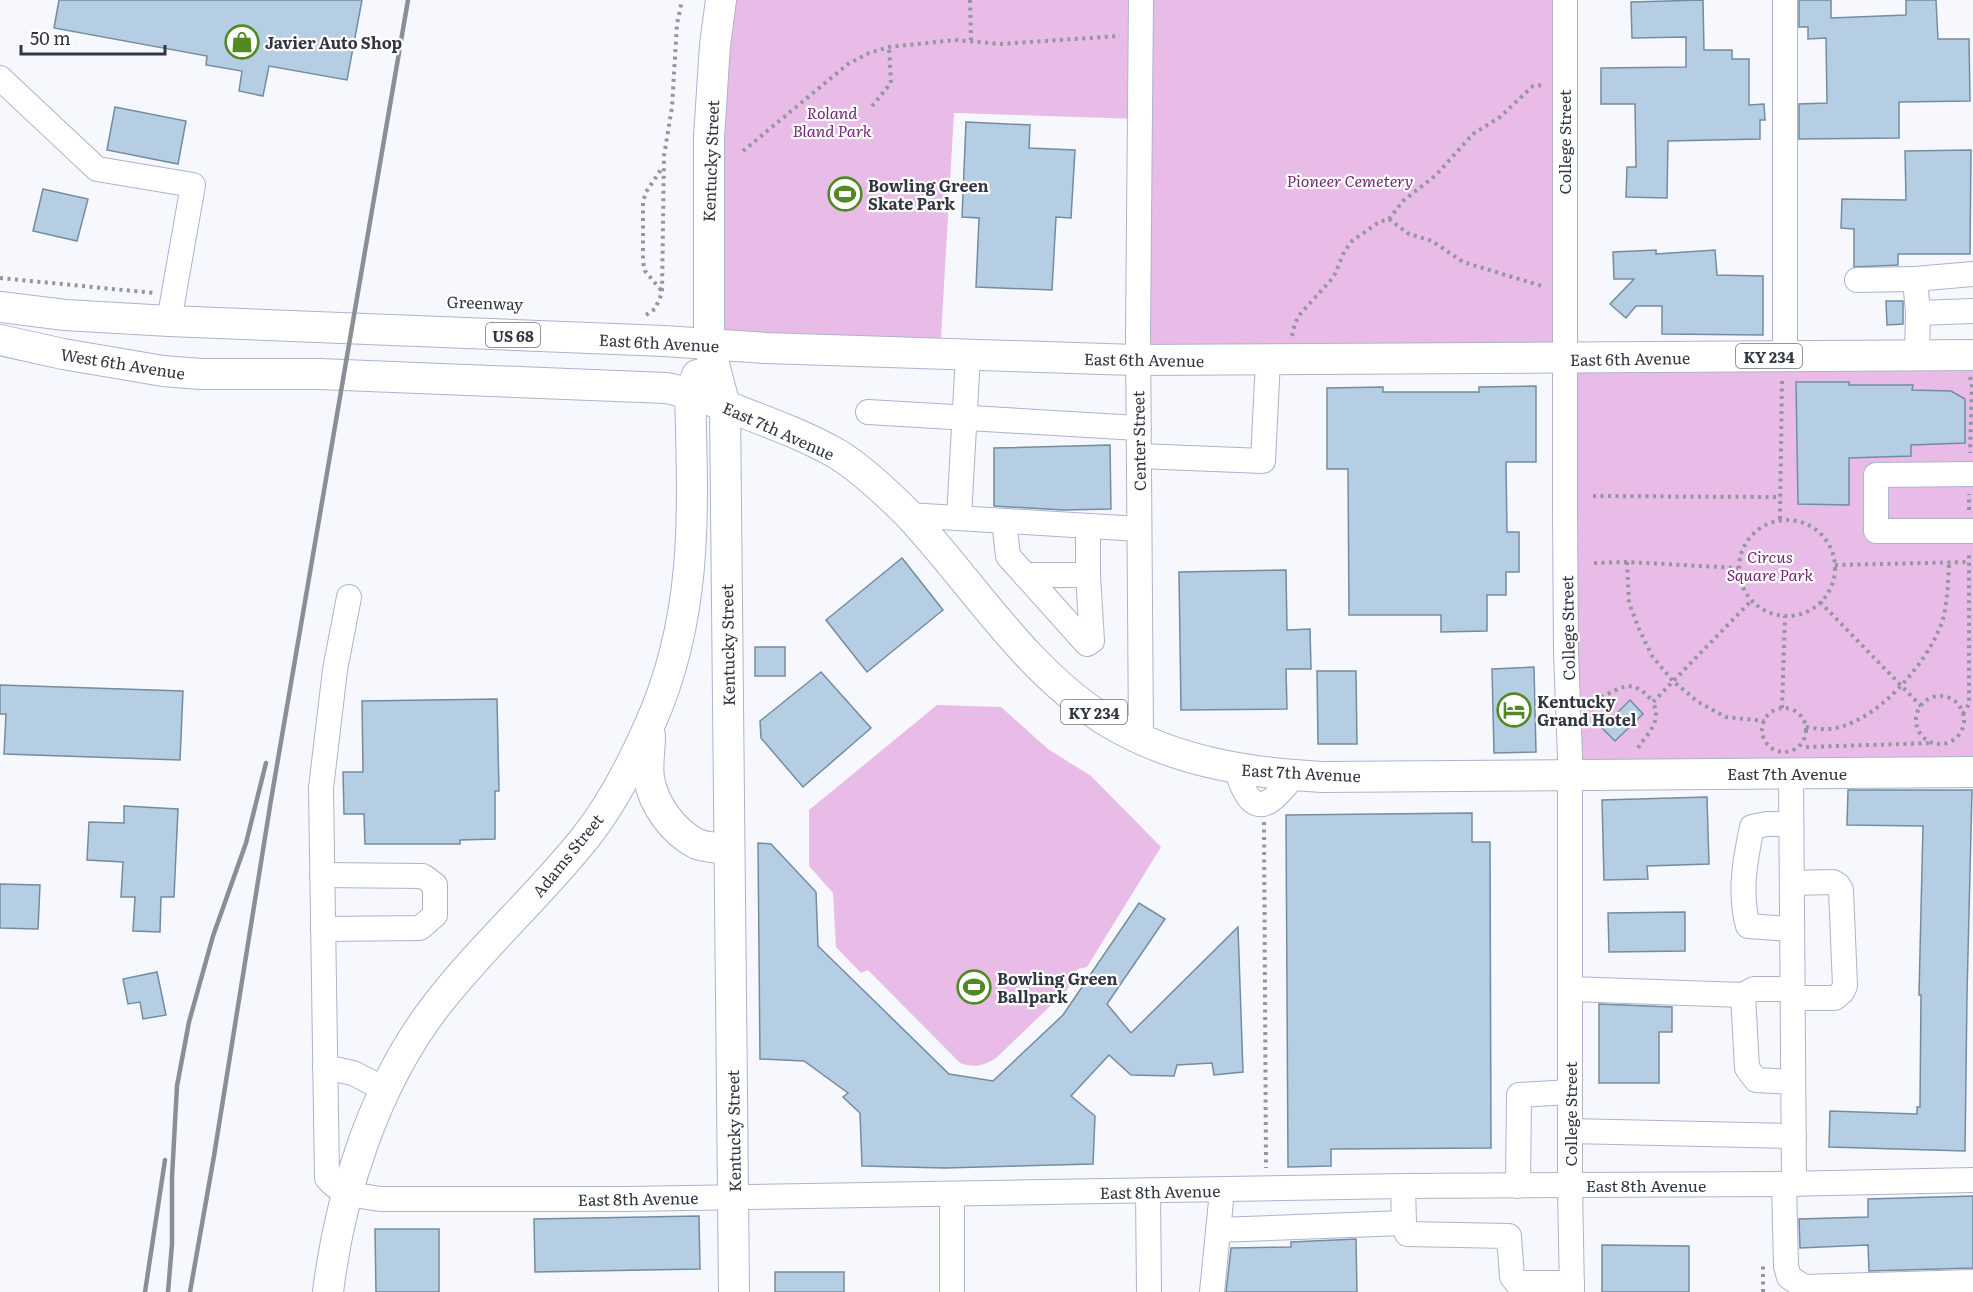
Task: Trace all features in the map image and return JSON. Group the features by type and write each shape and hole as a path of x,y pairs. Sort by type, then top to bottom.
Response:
{"main road":[{"name":"Kentucky Street","path":"722,0 714,45 709,138 709,345 725,406 734,1292"},
{"name":"US 68","path":"0,307 65,315 171,308"},
{"name":"East 6th Avenue","path":"171,308 316,327 664,341 709,345 1138,360 1566,359 1784,366 1917,356 1973,355"},
{"name":"West 6th Avenue","path":"0,340 63,354 163,371 201,374 319,374 666,388 690,392"},
{"name":"Adams Street","path":"328,1292 333,1249 347,1193 374,1116 410,1046 433,1010 461,975 587,836 625,777 651,724 675,652 689,579 693,502 690,392 709,345"},
{"name":"East 7th Avenue","path":"690,392 799,435 839,456 873,481 908,515 1025,653 1058,685 1105,720 1141,738 1198,761 1270,774 1295,775 1570,776 1795,760 1973,772"},
{"path":"651,724 649,776 653,794 661,810 690,840 713,848 729,847"}],"street":[{"name":"Center Street","path":"1141,0 1138,360 1141,738"},
{"name":"College Street","path":"1565,0 1566,652 1570,776 1572,1287"},
{"path":"1784,366 1785,0"},
{"path":"0,78 97,169 193,185 171,308"},
{"path":"1857,280 1915,279 1973,274"},
{"path":"1915,279 1918,313 1917,356"},
{"path":"1918,313 1973,311"},
{"path":"959,518 968,355"},
{"path":"1139,456 1263,461 1268,360"},
{"path":"868,412 1138,428"},
{"path":"1973,474 1876,476 1876,531 1973,531"},
{"path":"908,515 1139,529"},
{"path":"1004,521 1008,556 1087,644 1092,642 1088,575 1089,526"},
{"path":"1025,575 1088,575"},
{"path":"347,1193 327,1178 321,788 335,670 349,597"},
{"path":"1795,760 1791,824 1794,1136 1789,1184 1786,1266 1790,1276 1804,1287 1973,1282"},
{"path":"1791,824 1752,827 1743,868 1745,913 1748,926 1792,929"},
{"path":"322,875 423,876 435,885 435,915 420,928 323,929"},
{"path":"1570,989 1743,995 1754,989 1835,998 1842,993 1845,986 1841,890 1839,885 1833,882 1792,883"},
{"path":"1743,995 1747,1068 1756,1080 1793,1082"},
{"path":"325,1067 353,1073 386,1090"},
{"path":"1518,1186 1518,1095 1570,1092"},
{"path":"1570,1131 1794,1136"},
{"name":"East 8th Avenue","path":"347,1193 381,1199 733,1197 1222,1191 1403,1186 1789,1184 1973,1180"},
{"path":"1403,1186 1404,1223 1407,1233 1509,1236 1512,1277 1517,1283 1572,1287"},
{"path":"1148,1191 1149,1292"},
{"path":"1212,1292 1222,1191"},
{"path":"952,1194 952,1292"},
{"path":"1218,1230 1404,1223"}],"path":[{"path":"642,317 655,309 660,301 662,290 663,167 672,107 677,24 682,0"},
{"path":"970,0 970,40"},
{"path":"743,151 848,64 869,53 889,47 955,40 1001,44 1045,43 1091,37 1140,36"},
{"path":"872,106 891,82 889,47"},
{"path":"1292,340 1295,323 1301,313 1335,274 1344,252 1352,241 1379,222 1389,219 1403,201 1436,175 1473,134 1500,117 1533,86 1543,85"},
{"path":"662,290 645,271 643,262 643,202 646,192 663,167"},
{"path":"1389,219 1409,234 1441,246 1463,262 1545,287"},
{"path":"0,278 171,308"},
{"path":"1780,519 1784,366"},
{"path":"1593,496 1782,497"},
{"path":"1780,519 1796,520 1811,525 1824,536 1832,549 1835,565 1832,585 1820,602 1810,610 1798,615 1772,614 1761,609 1744,591 1738,568 1740,554 1746,541 1767,523 1780,519"},
{"path":"1594,563 1627,562 1738,568"},
{"path":"1627,562 1629,603 1639,629 1652,656 1673,681 1698,702 1726,717 1764,721"},
{"path":"1806,727 1830,729 1852,722 1874,710 1916,670 1941,623 1947,598 1949,562"},
{"path":"1835,565 1970,562"},
{"path":"1653,702 1751,600"},
{"path":"1820,602 1921,706"},
{"path":"1782,708 1785,616"},
{"path":"1594,700 1625,685 1637,687 1653,702 1656,710 1655,725 1638,748"},
{"path":"1941,696 1955,701 1963,714 1964,722 1958,736 1944,744 1936,743 1928,741 1918,729 1918,713 1927,700 1941,696"},
{"path":"1795,760 1804,741 1806,727 1795,711 1782,708 1772,712 1764,721 1763,736 1771,748 1785,752 1795,760 1936,743"},
{"path":"1264,817 1266,1172"}],"green space":[{"path":"724,0 1566,0 1566,358 1973,355 1973,772 1570,776 1566,359 1135,360 1140,119 954,113 940,354 709,345"},
{"path":"937,705 1001,707 1048,749 1091,776 1161,847 1087,967 1078,969 1067,990 995,1059 978,1066 960,1063 868,970 861,973 836,947 833,893 809,866 809,810"}],"building":[{"name":"Javier Auto Shop","path":"59,0 362,0 347,80 269,66 263,96 239,91 242,71 206,65 207,56 54,28"},
{"path":"1703,0 1704,50 1732,50 1732,59 1749,59 1749,105 1764,104 1765,120 1760,120 1760,139 1668,141 1667,198 1626,197 1627,167 1636,167 1635,104 1601,104 1601,68 1686,67 1686,37 1632,38 1631,2"},
{"path":"1799,0 1831,0 1831,18 1906,15 1906,0 1936,0 1938,39 1969,39 1970,101 1899,102 1899,138 1799,139 1799,104 1827,103 1826,38 1808,39 1808,27 1799,27"},
{"path":"115,107 186,121 178,164 107,150"},
{"path":"966,122 1030,125 1029,148 1075,150 1071,218 1056,217 1052,290 976,287 979,218 962,217"},
{"path":"1971,150 1970,254 1898,254 1898,265 1854,267 1854,229 1841,228 1842,199 1906,200 1905,151"},
{"path":"43,189 88,199 77,241 33,231"},
{"path":"1656,250 1656,254 1715,250 1717,275 1763,276 1763,335 1662,334 1662,306 1636,306 1626,318 1610,304 1634,279 1614,279 1613,252"},
{"path":"1886,301 1903,301 1903,324 1887,325"},
{"path":"1796,382 1913,385 1912,390 1951,391 1965,399 1965,443 1911,445 1911,456 1849,458 1849,505 1798,504"},
{"path":"1536,386 1536,462 1506,462 1507,532 1519,532 1519,572 1506,572 1506,595 1487,595 1487,631 1441,632 1441,615 1349,615 1348,469 1327,469 1327,388 1383,387 1383,392 1479,392 1479,387"},
{"path":"1110,445 1111,509 1063,510 994,506 994,448"},
{"path":"902,558 943,610 867,672 826,620"},
{"path":"1286,570 1287,630 1310,629 1311,669 1286,669 1287,709 1181,710 1179,572"},
{"path":"755,647 785,647 785,676 755,676"},
{"name":"Kentucky Grand Hotel","path":"1534,667 1536,752 1494,753 1492,669"},
{"path":"1317,671 1356,671 1357,744 1318,744"},
{"path":"821,672 871,728 803,787 761,738 760,721"},
{"path":"0,685 183,691 180,760 4,754 6,714 0,714"},
{"path":"497,699 499,791 495,791 495,839 460,840 460,844 365,844 364,814 344,814 343,772 363,772 362,701"},
{"path":"1630,700 1643,714 1615,741 1602,728"},
{"path":"1848,790 1972,790 1965,1151 1829,1147 1830,1111 1917,1114 1917,1107 1920,1107 1921,995 1919,995 1923,826 1847,825"},
{"path":"1707,797 1709,864 1647,866 1648,879 1604,880 1602,800"},
{"path":"124,806 178,809 174,897 161,897 160,932 133,931 135,897 121,897 123,862 87,860 89,822 124,823"},
{"path":"1472,813 1472,842 1490,842 1491,1148 1331,1149 1331,1166 1288,1167 1286,815"},
{"path":"758,843 771,844 816,892 818,946 949,1074 993,1081 1063,1015 1139,903 1165,919 1107,1004 1131,1033 1238,927 1243,1072 1214,1075 1212,1063 1177,1065 1174,1076 1131,1075 1109,1055 1071,1096 1095,1116 1093,1164 945,1168 862,1166 860,1113 843,1097 848,1093 804,1061 760,1059"},
{"path":"0,884 40,885 38,929 0,928"},
{"path":"1685,912 1685,951 1609,952 1608,913"},
{"path":"157,972 166,1015 143,1019 140,1002 128,1004 123,979"},
{"path":"1599,1004 1672,1007 1672,1032 1659,1032 1659,1083 1599,1083"},
{"path":"1973,1196 1973,1268 1869,1271 1868,1245 1800,1248 1799,1219 1868,1217 1868,1199"},
{"path":"699,1216 700,1269 535,1272 534,1219"},
{"path":"375,1229 439,1229 439,1292 376,1292"},
{"path":"1356,1239 1357,1292 1226,1292 1231,1248 1291,1247 1291,1242"},
{"path":"1602,1245 1689,1246 1689,1292 1602,1292"},
{"path":"775,1272 844,1272 844,1292 775,1292"}],"railway":[{"path":"190,1292 271,800 408,0"},
{"path":"168,1292 172,1244 172,1177 177,1086 189,1022 213,936 246,843 266,763"},
{"path":"145,1292 165,1160"}],"place":[{"name":"Javier Auto Shop","path":"242,42"},
{"name":"Bowling Green Skate Park","path":"845,194"},
{"name":"Kentucky Grand Hotel","path":"1514,710"},
{"name":"Bowling Green Ballpark","path":"974,987"}],"park label":[{"name":"Roland Bland Park","path":"832,121"},
{"name":"Pioneer Cemetery","path":"1350,180"},
{"name":"Circus Square Park","path":"1770,565"}]}
